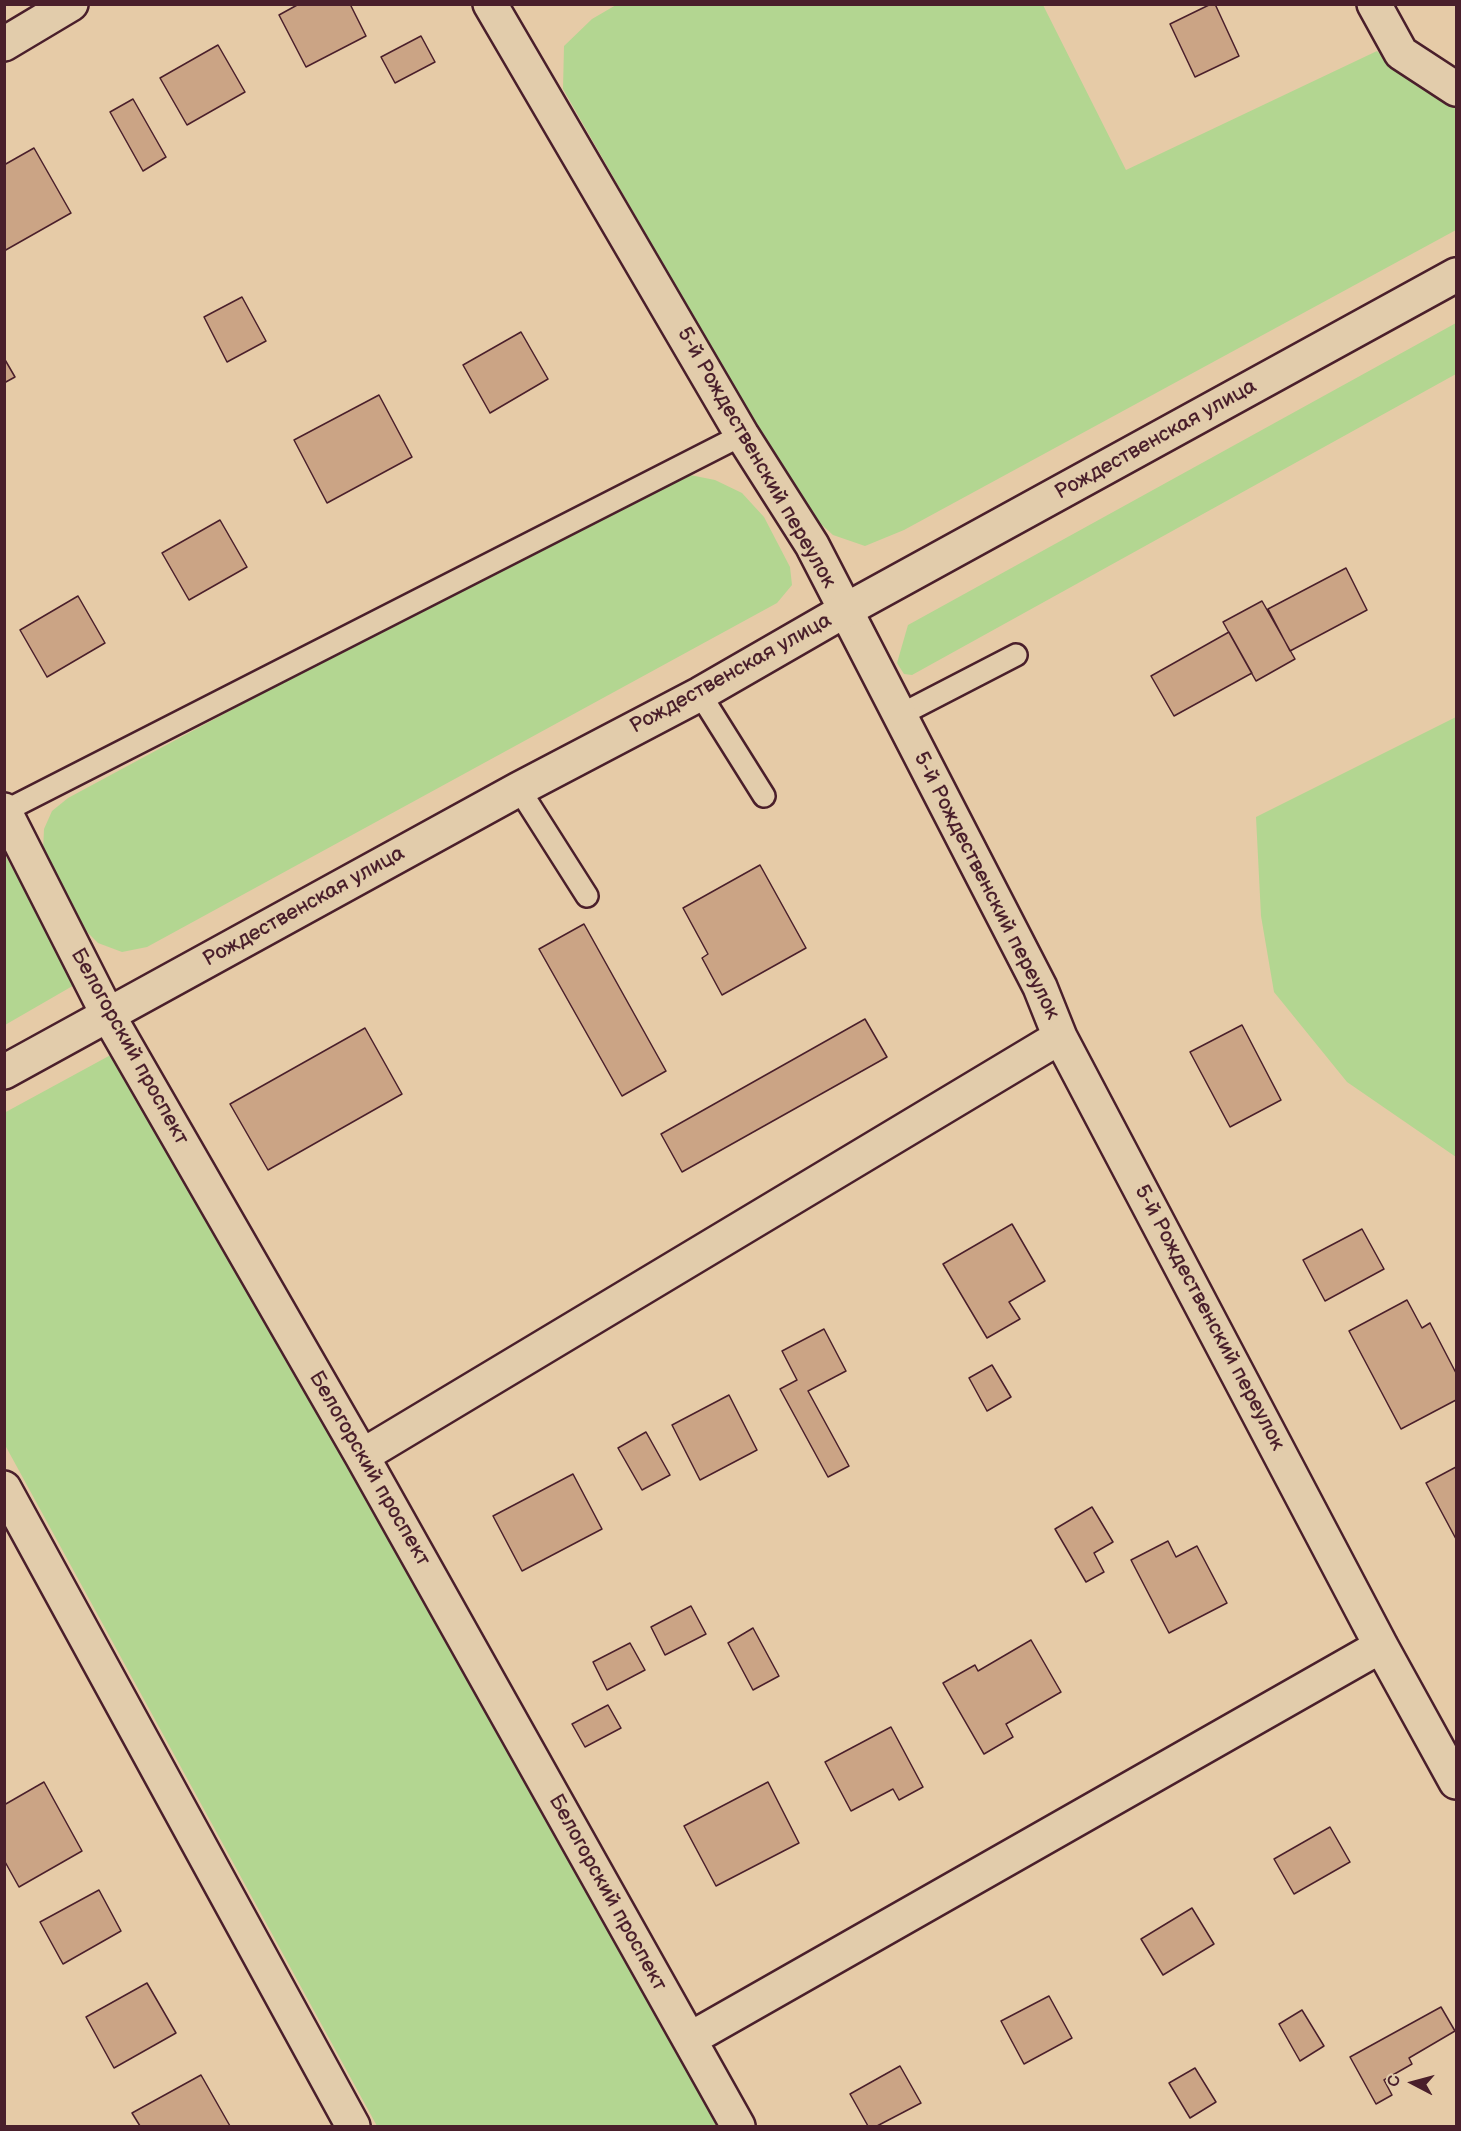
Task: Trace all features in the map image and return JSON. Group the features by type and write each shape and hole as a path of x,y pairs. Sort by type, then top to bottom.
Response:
{"street":[{"path":"4,44 71,4"},
{"name":"5-й Рождественский переулок","path":"490,4 742,435 812,545 844,611 1040,987 1060,1037 1381,1646 1456,1782"},
{"path":"1374,4 1401,53 1456,89"},
{"name":"Рождественская улица","path":"4,1072 519,789 700,694 844,611 1456,275"},
{"name":"Белогорский проспект","path":"5,811 108,1015 362,1456 738,2127"},
{"path":"362,1456 1060,1037"},
{"path":"4,1488 353,2127"},
{"path":"690,2039 1381,1646"}],"lane":[{"path":"5,811 742,435"},
{"path":"900,715 1016,655"},
{"path":"700,694 764,796"},
{"path":"519,789 587,896"}],"green space":[{"path":"616,5 1043,5 1126,170 1377,51 1423,90 1456,103 1456,230 904,530 865,546 833,535 802,507 563,89 564,46 592,19"},
{"path":"1456,323 1456,374 912,675 904,674 897,663 908,625"},
{"path":"690,475 715,480 742,493 764,517 790,567 792,585 777,603 147,947 122,952 98,943 81,926 43,851 44,829 52,811 68,798 660,479"},
{"path":"1456,717 1456,1157 1347,1082 1274,992 1261,916 1256,817"},
{"path":"4,853 76,984 5,1025 4,1025"},
{"path":"118,1051 721,2126 377,2126 5,1445 4,1113"}],"building":[{"path":"299,4 350,4 366,36 306,67 279,15"},
{"path":"1215,4 1239,56 1195,77 1170,24"},
{"path":"421,36 435,62 395,83 381,57"},
{"path":"218,45 245,92 187,125 160,78"},
{"path":"133,99 166,157 143,171 110,112"},
{"path":"34,148 71,213 4,251 4,165"},
{"path":"242,297 266,341 227,362 204,317"},
{"path":"521,332 548,379 490,413 463,365"},
{"path":"4,358 15,377 4,383"},
{"path":"379,395 412,457 327,503 294,440"},
{"path":"220,520 247,567 189,600 162,553"},
{"path":"1346,568 1367,610 1290,651 1268,609"},
{"path":"78,596 105,643 47,677 20,630"},
{"path":"1262,601 1295,659 1256,681 1223,622"},
{"path":"1229,632 1252,673 1174,716 1151,676"},
{"path":"760,865 806,948 722,995 702,958 708,954 683,908"},
{"path":"584,924 666,1071 622,1096 539,949"},
{"path":"865,1019 887,1057 682,1172 661,1134"},
{"path":"1242,1025 1281,1100 1230,1127 1190,1052"},
{"path":"365,1028 402,1094 268,1170 230,1104"},
{"path":"1012,1224 1045,1281 1009,1302 1020,1319 987,1338 943,1264"},
{"path":"1362,1229 1384,1269 1325,1301 1303,1260"},
{"path":"1407,1300 1422,1328 1430,1323 1456,1373 1456,1400 1401,1429 1349,1331"},
{"path":"824,1329 846,1371 808,1391 849,1466 828,1477 780,1389 797,1380 782,1351"},
{"path":"992,1365 1011,1397 987,1411 969,1378"},
{"path":"729,1395 757,1450 700,1480 672,1425"},
{"path":"646,1432 670,1475 642,1490 618,1448"},
{"path":"1456,1467 1456,1539 1426,1483"},
{"path":"573,1474 602,1529 522,1571 493,1516"},
{"path":"1092,1507 1113,1542 1094,1553 1104,1572 1086,1582 1055,1529"},
{"path":"1168,1541 1176,1557 1197,1546 1227,1603 1169,1633 1131,1560"},
{"path":"691,1606 706,1634 665,1655 651,1627"},
{"path":"753,1628 779,1676 753,1690 728,1643"},
{"path":"1031,1640 1061,1692 1006,1724 1013,1737 984,1754 943,1683 975,1665 978,1671"},
{"path":"630,1643 645,1670 607,1690 593,1662"},
{"path":"608,1705 621,1728 585,1747 572,1724"},
{"path":"891,1727 923,1787 899,1800 893,1789 851,1811 825,1762"},
{"path":"44,1782 82,1851 19,1887 4,1860 4,1805"},
{"path":"768,1782 799,1843 716,1886 684,1826"},
{"path":"1330,1827 1350,1862 1294,1894 1274,1859"},
{"path":"99,1890 121,1931 63,1964 40,1922"},
{"path":"1192,1908 1214,1944 1163,1975 1141,1939"},
{"path":"147,1983 176,2033 114,2068 86,2017"},
{"path":"1049,1996 1072,2038 1024,2064 1001,2021"},
{"path":"1441,2007 1455,2031 1409,2058 1412,2064 1384,2080 1392,2095 1376,2104 1350,2057"},
{"path":"1302,2010 1324,2046 1300,2061 1279,2024"},
{"path":"900,2066 921,2103 877,2126 868,2126 850,2094"},
{"path":"1195,2068 1216,2102 1190,2118 1169,2083"},
{"path":"201,2075 230,2126 140,2126 132,2113"}]}
